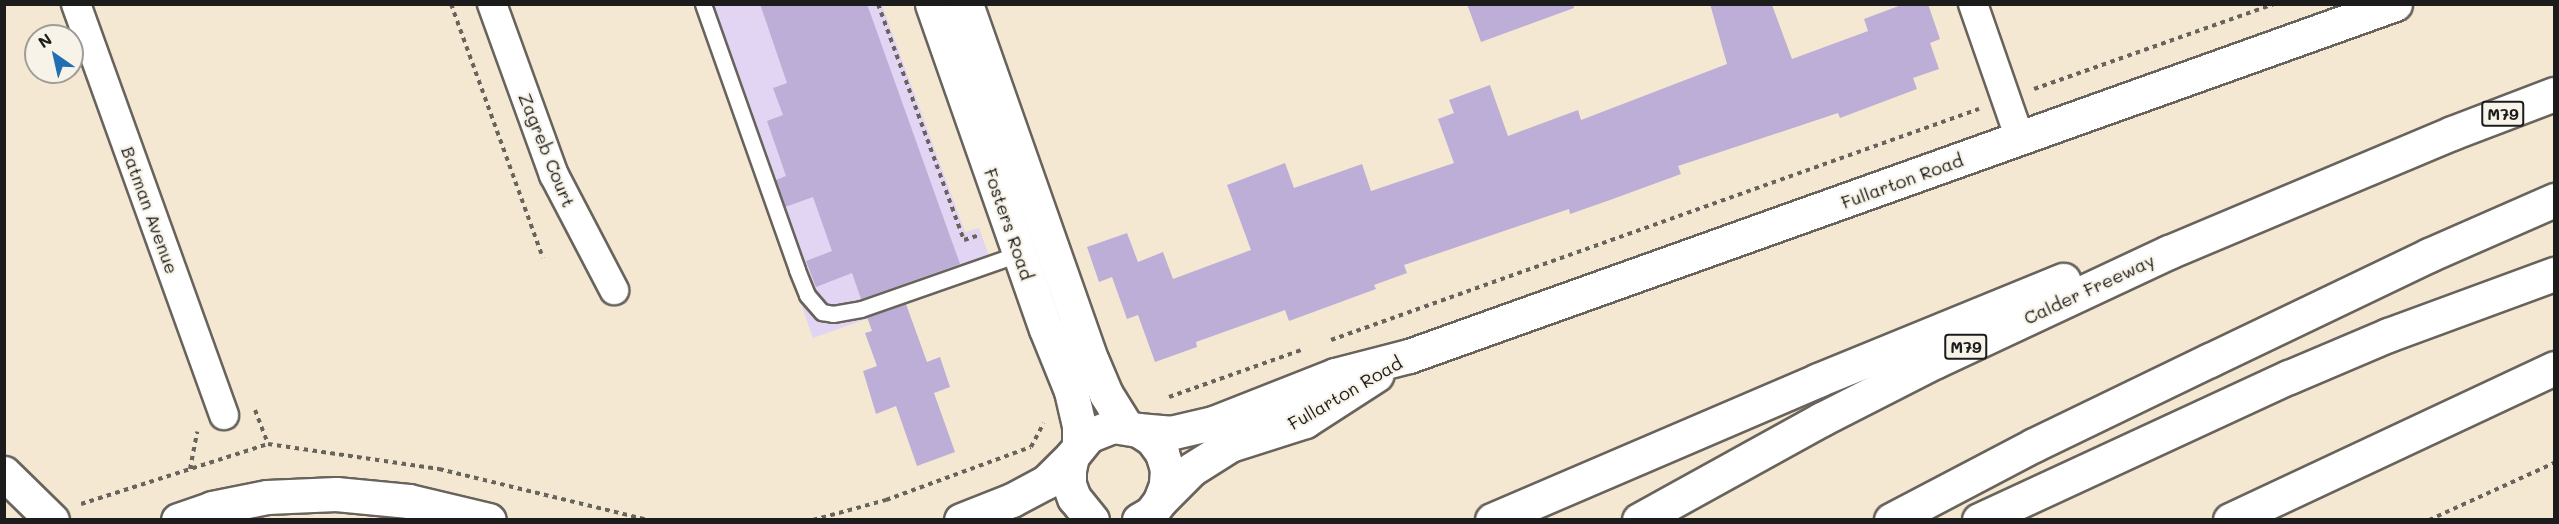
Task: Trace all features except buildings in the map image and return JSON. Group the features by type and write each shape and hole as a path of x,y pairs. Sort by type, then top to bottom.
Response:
{"main road":[{"name":"Fosters Road","path":"932,4 1071,391 1079,427 1069,484 1074,498 1092,519"},
{"name":"Fosters Road","path":"966,4 1021,253 1100,381 1132,428 1152,439 1162,453 1167,469 1166,485 1150,510"},
{"name":"Fullarton Road","path":"1076,451 1100,429 1132,428 1162,433 1191,430 1335,375 1409,356 2395,4"},
{"path":"2452,133 2554,88"},
{"name":"Calder Freeway","path":"1640,519 1822,419 1936,361 2169,252 2452,133 2554,94"},
{"path":"1492,519 2042,287 2302,196"},
{"path":"1891,519 2034,445 2200,365 2429,255 2554,200"},
{"path":"1978,519 2289,377 2388,335 2554,274"},
{"name":"Fullarton Road","path":"1150,510 1192,469 1230,445 1305,421 1347,392 1409,356"},
{"path":"2230,519 2554,368"},
{"path":"962,519 1012,500 1046,482 1076,451"},
{"path":"4,473 52,519"},
{"path":"178,519 212,508 267,497 336,494 409,501 489,519"}],"street":[{"name":"Batman Avenue","path":"76,4 224,416"},
{"name":"Zagreb Court","path":"492,4 554,175 614,290"},
{"path":"1973,4 2020,139"}],"lane":[{"path":"703,4 807,296 822,312 848,313 1021,253"}],"path":[{"path":"451,4 543,258"},
{"path":"878,4 964,240 984,234 1021,253"},
{"path":"1324,342 2274,4"},
{"path":"1166,398 1312,346"},
{"path":"813,519 886,500 1031,447 1047,416"},
{"path":"2429,519 2554,463"}],"shaded area":[{"path":"696,5 882,5 965,232 979,228 995,273 813,338"}]}
